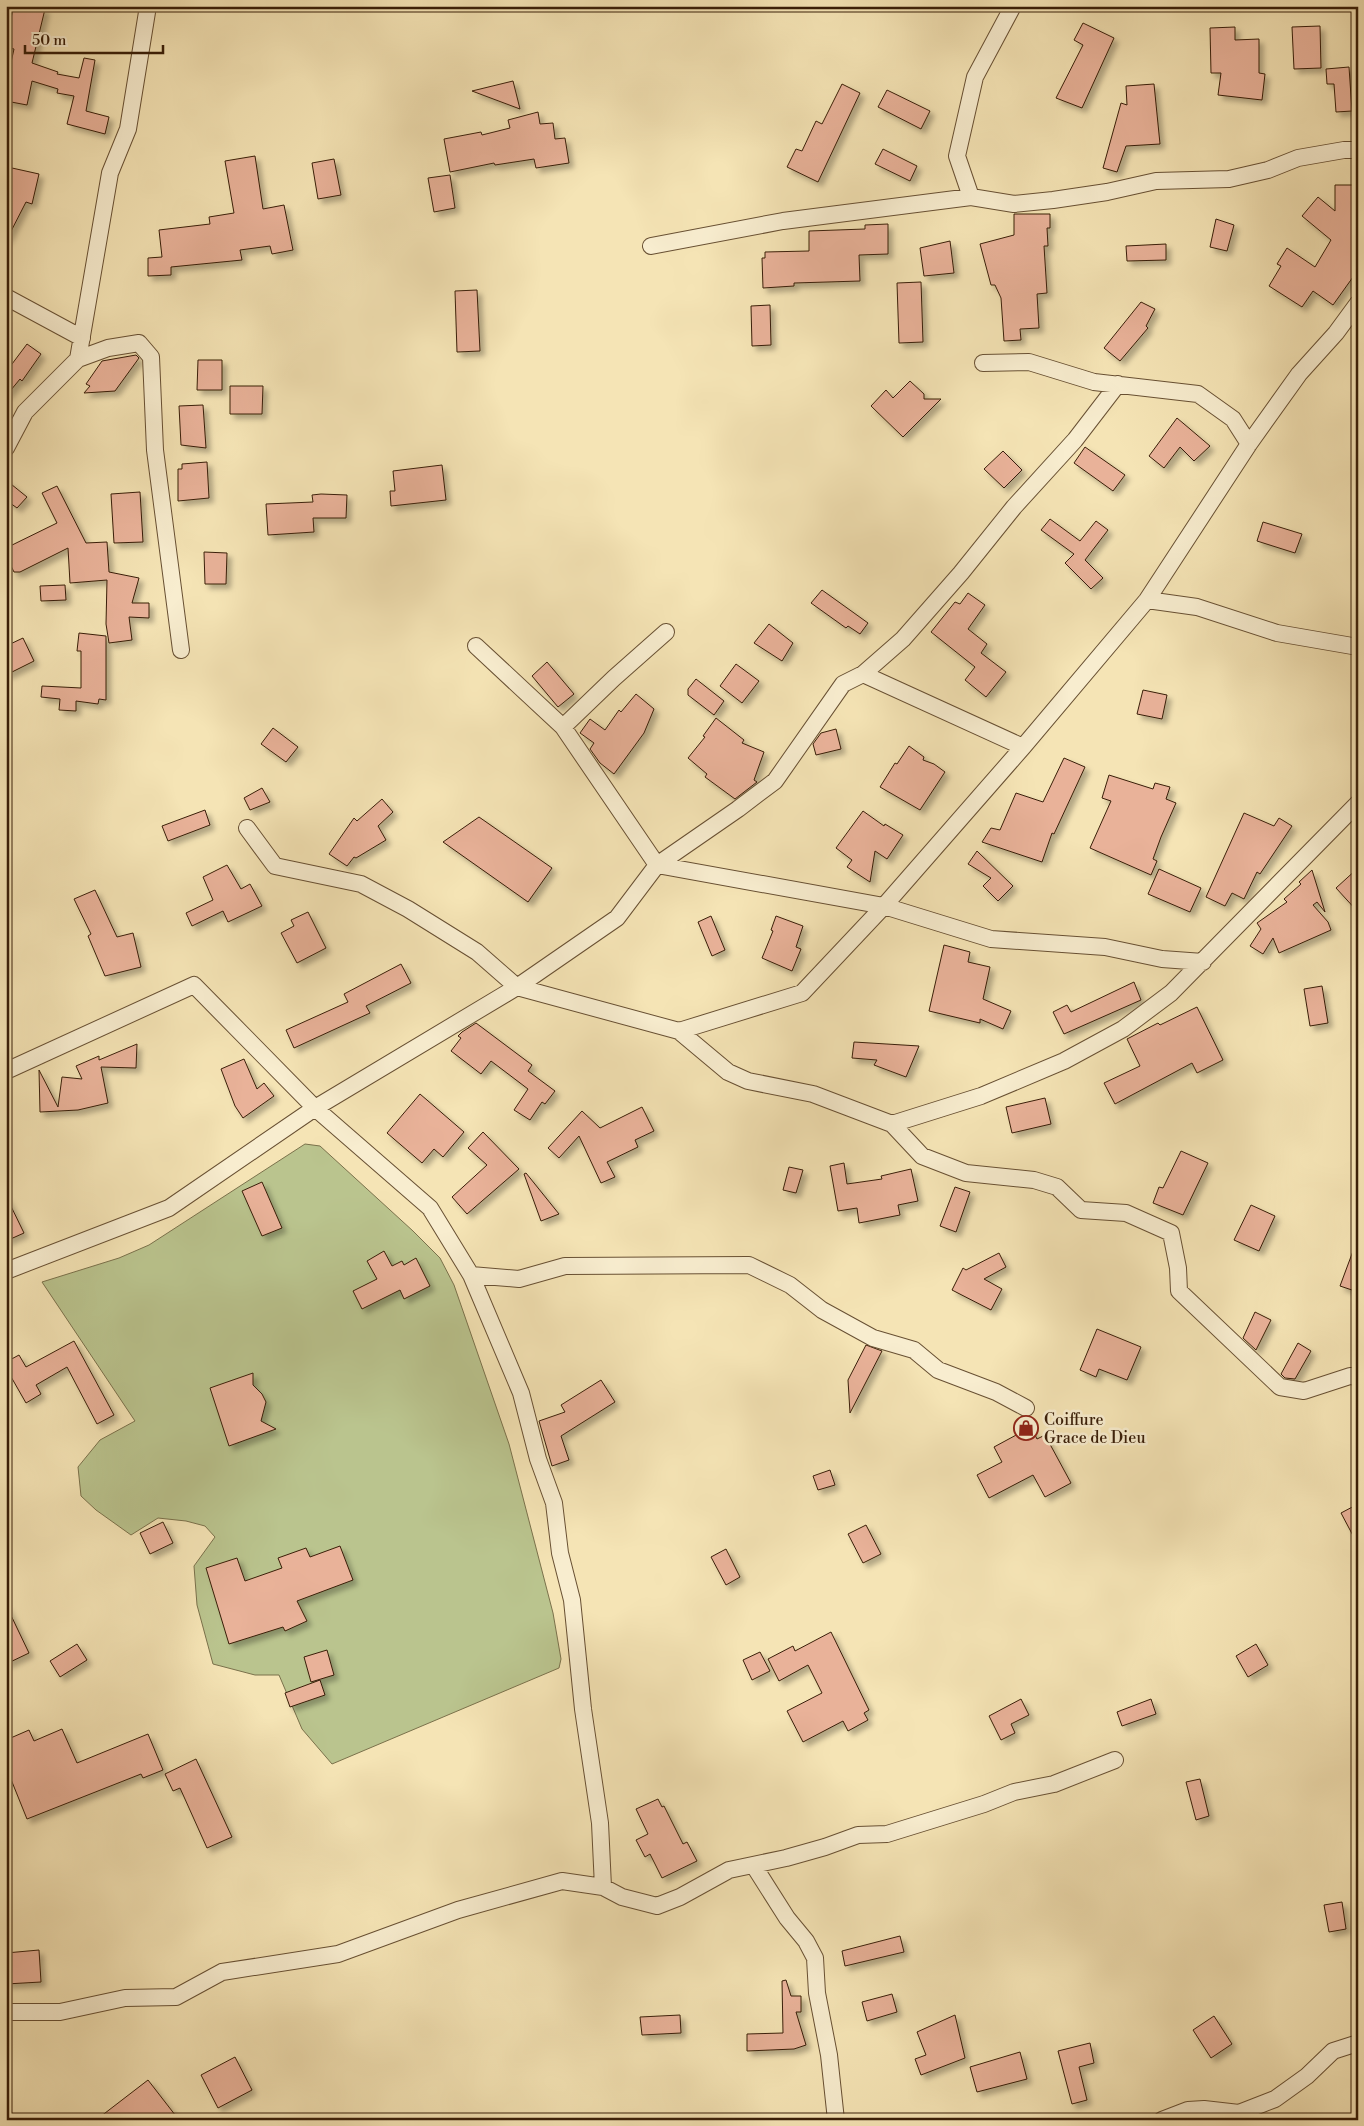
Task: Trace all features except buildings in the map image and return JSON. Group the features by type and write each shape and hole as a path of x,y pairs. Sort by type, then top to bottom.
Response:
{"street":[{"path":"78,359 110,173 128,130 148,6"},
{"path":"971,197 957,156 975,77 1013,6"},
{"path":"651,246 783,220 971,197 1014,204 1107,192 1156,181 1229,179 1268,170 1298,158 1344,150 1358,150"},
{"path":"6,297 82,338"},
{"path":"680,1031 802,993 884,906 1023,747 1147,600 1249,444 1299,374 1336,333 1358,302"},
{"path":"6,448 24,412 78,359 108,348 139,343 151,357 155,450 181,650"},
{"path":"983,363 1029,362 1094,382 1198,394 1233,419 1249,444"},
{"path":"6,1271 169,1208 314,1108 518,987 617,918 656,865 738,809 775,781 843,684 863,674 904,639 1014,507 1075,440 1118,384"},
{"path":"1147,600 1197,607 1277,633 1358,647"},
{"path":"564,728 614,678 666,632"},
{"path":"476,646 564,728 656,865 884,906 991,939 1105,947 1162,959 1203,962"},
{"path":"863,674 1023,747"},
{"path":"892,1124 981,1096 1064,1061 1123,1029 1171,993 1358,803"},
{"path":"247,828 275,866 361,884 408,909 477,952 518,987 680,1031 728,1072 748,1081 813,1094 892,1124 922,1156 966,1173 1034,1180 1057,1187 1082,1210 1126,1213 1171,1233 1178,1268 1179,1292 1280,1387 1304,1391 1350,1376 1358,1377"},
{"path":"6,1071 194,985 314,1108 430,1208 471,1275 521,1393 538,1459 554,1503 560,1553 572,1600 583,1709 600,1822 603,1887"},
{"path":"471,1275 519,1280 565,1266 749,1264 790,1285 822,1310 873,1338 914,1350 938,1370 996,1392 1026,1408"},
{"path":"6,2012 60,2012 125,1998 176,1997 222,1972 338,1954 458,1910 562,1881 603,1887 622,1897 656,1906 680,1897 729,1870 754,1866 825,1847 858,1835 887,1834 984,1804 1014,1792 1054,1784 1115,1760"},
{"path":"754,1866 787,1918 806,1941 815,1958 817,1993 830,2055 836,2120"},
{"path":"1162,2120 1188,2110 1204,2109 1239,2113 1275,2099 1307,2076 1333,2051 1358,2043"}],"green space":[{"path":"305,1144 320,1146 413,1231 440,1258 454,1285 509,1444 553,1613 561,1659 559,1668 332,1764 302,1729 279,1675 255,1675 213,1664 197,1605 194,1566 215,1537 205,1526 186,1521 158,1518 131,1535 96,1510 81,1496 78,1467 100,1440 135,1421 42,1282 119,1258 149,1245"}],"place":[{"name":"Coiffure Grace de Dieu","path":"1026,1428"}]}
